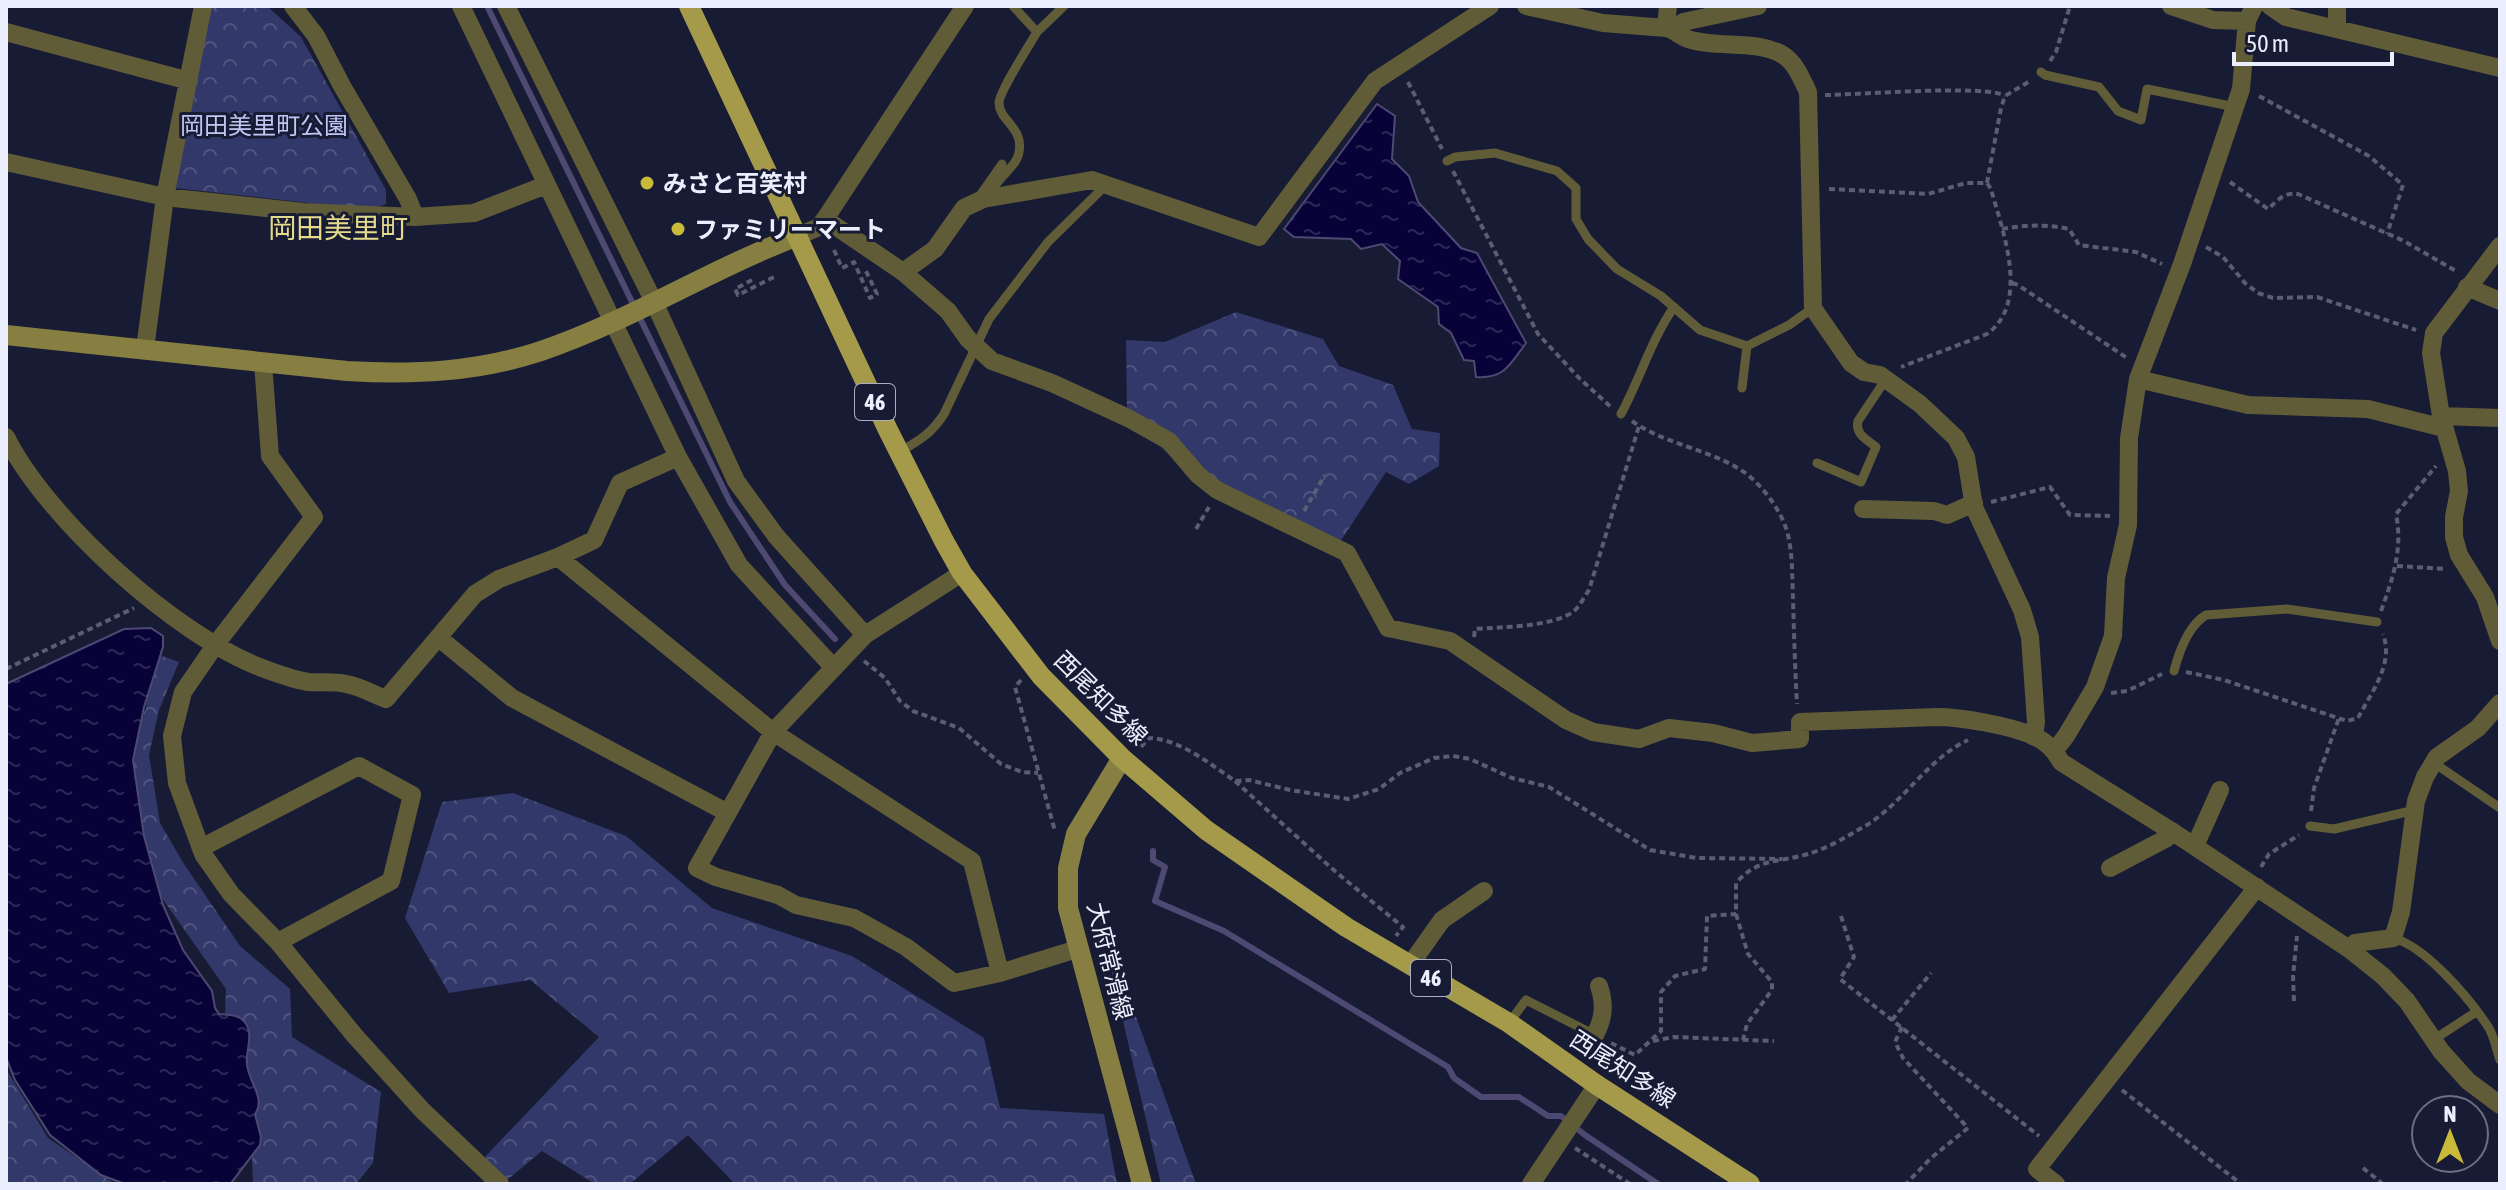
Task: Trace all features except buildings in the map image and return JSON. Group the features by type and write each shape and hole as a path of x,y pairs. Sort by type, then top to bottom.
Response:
{"main road":[{"name":"西尾知多線","path":"689,6 899,452 962,573 1041,676 1125,761 1206,830 1346,927 1509,1023 1597,1085 1750,1184"}],"street":[{"path":"145,349 165,197 203,6"},
{"path":"293,6 316,36 408,199 415,217"},
{"path":"461,6 546,185 617,320 678,457 739,565 850,651"},
{"path":"506,6 736,481 776,536 850,651"},
{"path":"6,335 381,373 451,370 540,351 617,320 756,252 819,227 965,6"},
{"path":"903,272 935,249 964,208 987,198 1092,180 1259,237 1375,81 1490,6"},
{"path":"1526,6 1603,23 1671,29 1686,39 1765,50 1784,56 1796,68 1808,96 1813,308 1851,363 1864,372 1883,377 1920,404 1956,438 1966,457 1974,505 2022,610 2030,637 2036,722 2034,736"},
{"path":"1668,6 1671,29"},
{"path":"1671,29 1683,22 1758,6"},
{"path":"2055,750 2093,691 2113,636 2116,578 2129,518 2129,438 2140,374 2190,241 2241,89 2250,14 2213,20 2171,6"},
{"path":"2270,6 2286,17 2500,68"},
{"path":"2337,6 2337,29"},
{"path":"6,32 189,81"},
{"path":"6,162 165,197 303,212 415,217 474,213 546,185"},
{"path":"825,219 903,272 948,311 992,361 1052,383 1128,418 1169,441 1198,475 1219,490 1347,553 1388,628 1450,641 1566,720 1593,732 1639,739 1669,728 1713,733 1752,743 1800,739 1800,722 1956,717 2034,736 2055,750 2061,762 2172,831 2349,949 2407,1001 2433,1040 2468,1081 2500,1105"},
{"path":"2500,246 2469,284 2434,336 2433,376 2457,471 2459,491 2454,537 2459,555 2485,597 2500,641"},
{"path":"2469,284 2500,301"},
{"path":"263,363 270,456 314,517 183,692 172,736 177,783 201,848 231,894 278,942 355,1036 422,1110 500,1184"},
{"path":"2140,374 2248,405 2368,409 2443,422 2500,418"},
{"path":"6,437 25,470 63,518 149,598 216,644 260,667 307,682 347,684 386,699 475,594 499,579 594,540 620,483 678,457"},
{"path":"1863,509 1934,511 1947,515 1974,505"},
{"path":"558,557 773,732 972,861 1000,973"},
{"path":"962,573 850,651 773,732 697,868 716,877 778,895 796,905 854,918 906,947 954,983 1000,973 1077,949"},
{"path":"439,638 512,698 726,812"},
{"path":"2349,949 2355,943 2393,938 2401,912 2415,810 2425,777 2434,763 2457,741 2478,728 2500,703"},
{"path":"2478,728 2500,730"},
{"name":"大府常滑線","path":"1125,761 1076,834 1067,884 1068,908 1077,949 1142,1184"},
{"path":"201,848 359,766 412,795 391,881 278,942"},
{"path":"2195,846 2220,790"},
{"path":"2110,868 2167,838 2172,831"},
{"path":"2056,1184 2037,1169 2254,885"},
{"path":"1410,965 1442,920 1484,891"},
{"path":"1595,1035 1602,1022 1603,999 1599,986"},
{"path":"1531,1184 1597,1085"}],"lane":[{"path":"1013,6 1037,32"},
{"path":"1002,164 981,194 987,198 1019,157 1021,142 1000,110 1000,97 1037,32 1064,6"},
{"path":"2041,72 2099,87 2118,111 2141,120 2147,89 2235,107"},
{"path":"1447,161 1455,157 1495,153 1557,171 1576,188 1576,219 1588,239 1617,269 1674,307 1700,330 1747,346 1789,325 1813,308"},
{"path":"899,452 935,428 989,319 1008,291 1048,242 1106,185"},
{"path":"1621,414 1635,388 1657,331 1674,307"},
{"path":"1742,388 1747,346"},
{"path":"1817,463 1861,482 1876,447 1856,428 1883,377"},
{"path":"2174,671 2178,656 2197,621 2215,613 2287,609 2377,622"},
{"path":"2434,763 2500,808"},
{"path":"2310,826 2334,829 2415,810"},
{"path":"2393,938 2407,941 2422,951 2476,1012 2489,1027 2500,1060"},
{"path":"1509,1023 1526,1000 1595,1035"},
{"path":"2433,1040 2476,1012"}],"path":[{"path":"1883,377 1987,334 2001,318 2012,283 2010,262 1987,183 2001,108 2005,96 2041,72 2056,52 2070,6"},
{"path":"2241,89 2278,104 2369,156 2403,185 2387,234"},
{"path":"1808,96 1965,91 1999,92 2005,96"},
{"path":"2213,172 2268,209 2282,196 2298,194 2387,234 2452,268 2469,284"},
{"path":"1810,187 1845,192 1928,194 1966,183 1987,183"},
{"path":"2002,229 2022,226 2069,229 2079,245 2136,252 2179,271"},
{"path":"2190,241 2223,257 2258,293 2273,298 2317,297 2434,336"},
{"path":"832,246 842,268 854,262 870,298 877,294"},
{"path":"760,276 735,289 738,295 776,276"},
{"path":"2012,283 2105,342 2140,374"},
{"path":"1466,652 1472,644 1475,629 1521,625 1551,619 1576,609 1589,590 1639,426"},
{"path":"2093,691 2127,691 2149,679 2174,671 2224,680 2347,721 2358,718 2385,666 2388,652 2377,622 2397,566 2400,534 2396,514 2445,454 2451,453"},
{"path":"1295,526 1325,475"},
{"path":"1974,505 2050,487 2070,515 2129,518"},
{"path":"1196,529 1219,490"},
{"path":"2397,566 2462,570 2466,567"},
{"path":"6,669 128,613 149,598"},
{"path":"850,651 885,678 900,701 913,711 959,728 1001,764 1022,772 1038,773"},
{"path":"1022,679 1015,687 1057,841"},
{"path":"2254,885 2269,854 2310,826 2314,788 2339,718"},
{"path":"1743,1040 1747,1024 1772,990 1772,982 1748,954 1736,914 1736,883 1754,866 1812,853 1862,829 1898,801 1946,753 1976,736"},
{"path":"1125,761 1149,738 1159,738 1201,758 1235,781 1337,873 1403,927 1386,951"},
{"path":"1235,781 1249,780 1348,799 1379,789 1400,773 1434,758 1453,756 1470,759 1512,778 1549,787 1650,850 1697,858 1782,859"},
{"path":"1595,1035 1635,1055 1653,1041 1661,1031 1661,992 1668,982 1675,976 1705,969 1707,916 1736,914"},
{"path":"1841,916 1854,957 1840,979 2053,1147"},
{"path":"2294,1001 2295,949 2301,926 2306,920"},
{"path":"1892,1020 1931,973"},
{"path":"1902,1027 1895,1042 1903,1058 1968,1128 1931,1158 1906,1184"},
{"path":"1653,1041 1674,1037 1774,1041"},
{"path":"2107,1079 2241,1184"},
{"path":"1561,1139 1630,1184"},
{"path":"2363,1168 2383,1184"}],"green space":[{"name":"岡田美里町公園","path":"209,6 267,6 301,37 386,190 386,204 371,210 175,188"},
{"path":"1236,312 1323,339 1339,366 1393,385 1412,429 1440,433 1439,466 1409,484 1386,472 1340,542 1225,503 1164,450 1127,412 1126,340 1165,342"},
{"path":"151,652 179,662 159,710 149,755 160,823 240,946 290,989 292,1037 381,1092 373,1163 356,1184 253,1184 249,1092 224,1041 226,989 138,864 129,740 146,709"},
{"path":"513,793 626,836 712,908 852,956 984,1038 1000,1108 1104,1114 1117,1184 735,1184 688,1135 630,1184 595,1184 542,1151 506,1181 481,1161 599,1037 530,980 449,993 405,918 442,802"},
{"path":"1096,905 1196,1184 1161,1184"},
{"path":"6,1069 48,1138 115,1184 6,1184"}],"water":[{"path":"1377,104 1395,116 1392,159 1409,176 1418,202 1461,248 1477,253 1526,343 1511,364 1500,373 1476,377 1474,361 1464,360 1451,333 1439,324 1438,307 1398,279 1400,261 1382,244 1361,249 1351,239 1294,237 1284,229"},
{"path":"151,628 163,636 163,647 144,707 133,760 144,836 163,905 183,950 212,991 219,1014 239,1017 247,1026 247,1065 259,1102 255,1114 260,1145 231,1183 227,1184 125,1184 101,1175 50,1135 15,1080 6,1057 6,684 124,629"}],"waterway":[{"path":"487,6 730,502 785,585 835,639"},
{"path":"1153,851 1153,860 1165,867 1155,901 1224,931 1448,1067 1454,1078 1481,1097 1519,1097 1548,1116 1561,1116 1658,1184"}],"place":[{"name":"みさと百笑村","path":"647,183"},
{"name":"ファミリーマート","path":"678,229"}],"district":[{"name":"岡田美里町","path":"338,228"}]}
